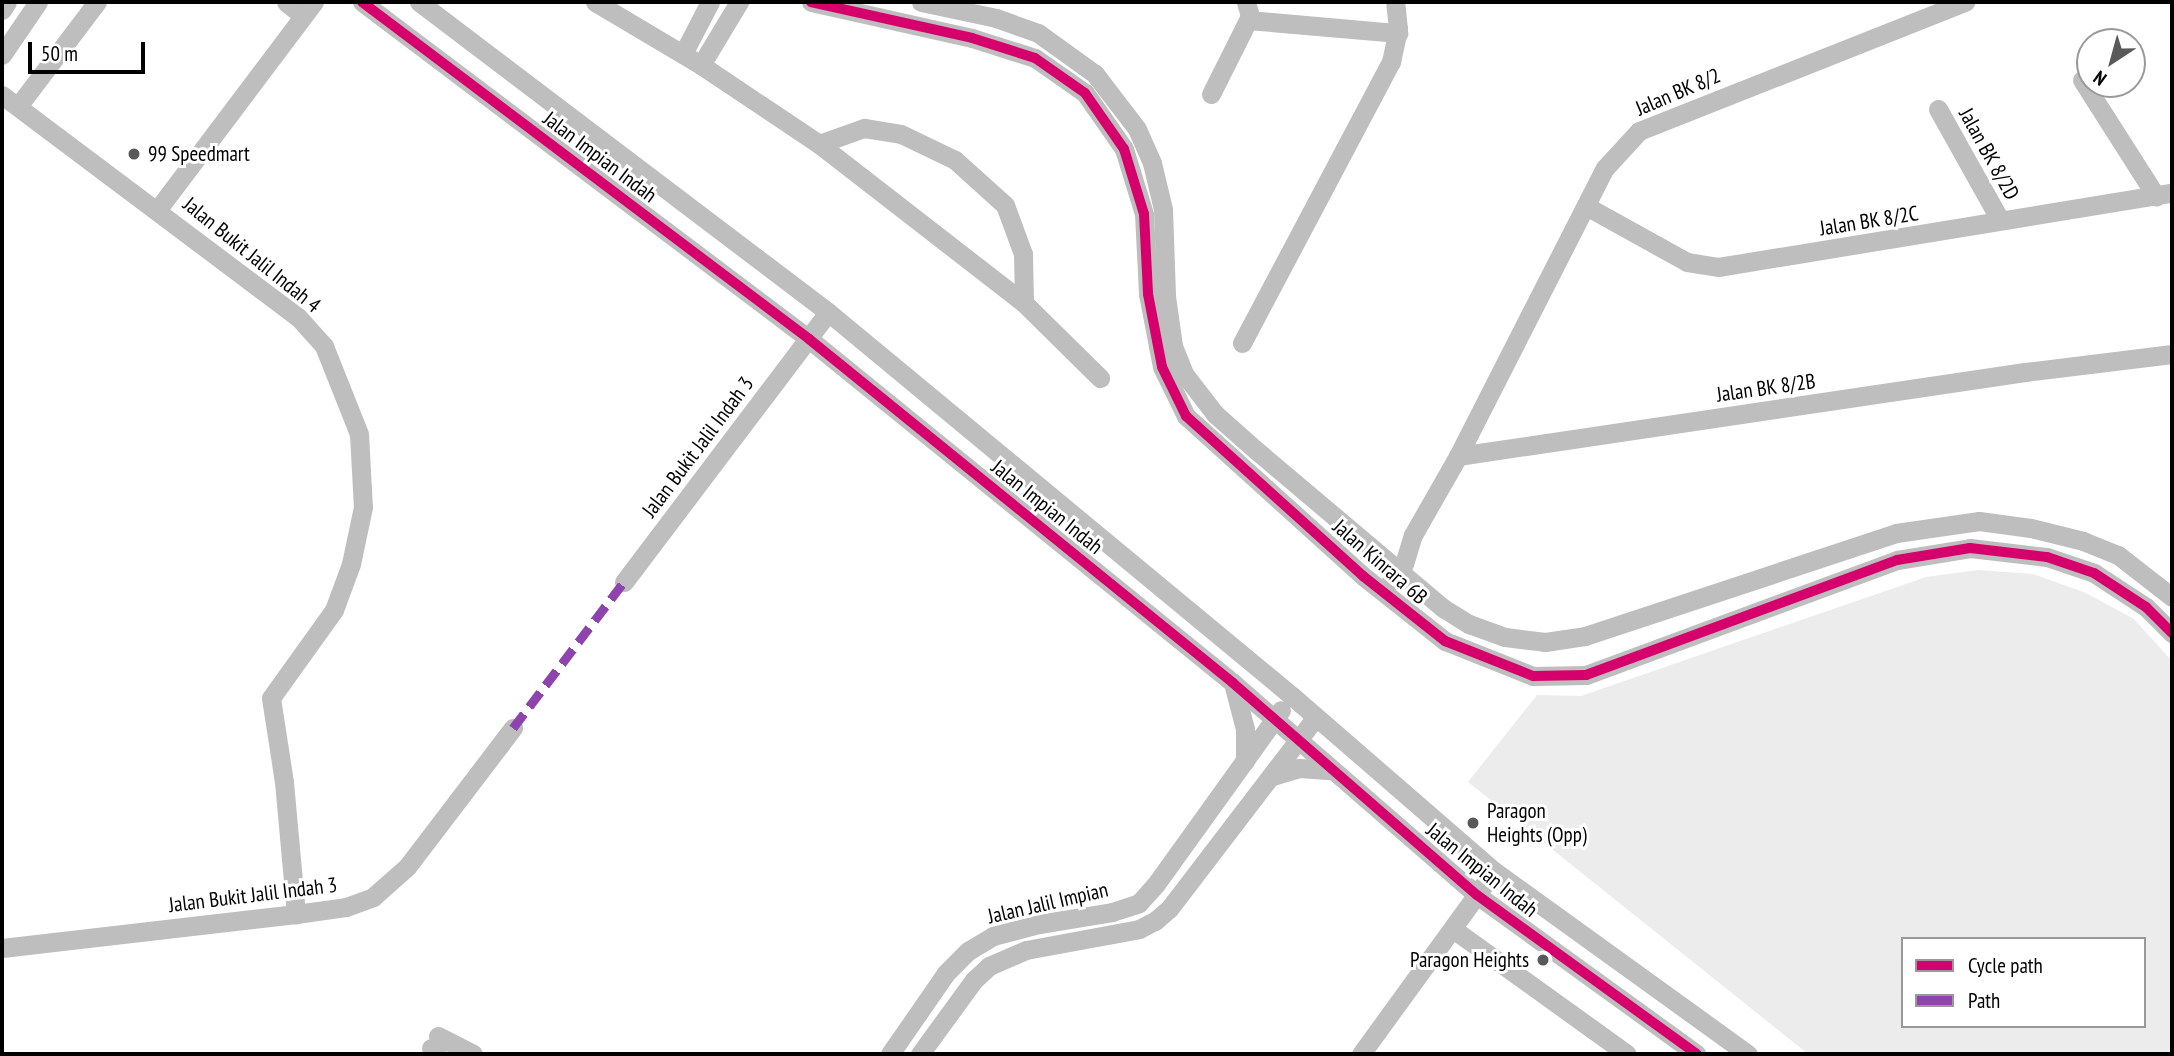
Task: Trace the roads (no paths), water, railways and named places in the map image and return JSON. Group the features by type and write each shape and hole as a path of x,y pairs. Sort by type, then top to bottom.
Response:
{"street":[{"path":"2,10 7,2"},
{"path":"2,55 38,2"},
{"path":"10,100 97,2"},
{"path":"158,209 309,9 286,2"},
{"name":"Jalan Impian Indah","path":"362,2 809,339 1233,683 1477,895 1697,1054"},
{"name":"Jalan Impian Indah","path":"419,2 828,312 1292,696 1494,871 1748,1054"},
{"path":"596,2 701,65 819,144 1024,303 1100,378"},
{"path":"683,54 710,2"},
{"path":"701,65 739,2"},
{"name":"Jalan Kinrara 6B","path":"811,2 972,38 1035,58 1085,93 1124,149 1144,214 1148,294 1162,367 1186,416 1363,576 1444,642 1533,676 1586,675 1897,561 1969,548 2047,557 2094,573 2146,607 2172,633"},
{"name":"Jalan Kinrara 6B","path":"921,2 996,18 1038,33 1095,74 1137,129 1152,163 1163,209 1166,296 1173,346 1185,376 1215,414 1443,608 1469,624 1505,637 1545,642 1585,636 1896,533 1979,521 2031,528 2083,541 2118,555 2172,597"},
{"path":"1242,343 1391,62 1398,33 1395,2"},
{"name":"Jalan BK 8/2","path":"1458,456 1490,387 1605,168 1639,131 1965,2"},
{"path":"1211,94 1247,11 1398,33"},
{"path":"2095,98 2164,195"},
{"name":"Jalan Bukit Jalil Indah 4","path":"10,100 298,317 324,346 359,434 363,507 351,564 334,610 271,698 284,782 296,915"},
{"name":"Jalan BK 8/2D","path":"1938,109 2000,220"},
{"path":"819,144 864,128 901,134 955,160 1005,205 1023,254 1024,303"},
{"name":"Jalan BK 8/2C","path":"1586,206 1687,262 1718,267 2164,195"},
{"name":"Jalan Bukit Jalil Indah 3","path":"624,582 828,312"},
{"name":"Jalan BK 8/2B","path":"1458,456 2025,372 2172,354"},
{"path":"1382,592 1399,571 1413,535 1458,456"},
{"path":"1363,576 1413,535"},
{"path":"1233,683 1245,730 1245,761"},
{"name":"Jalan Jalil Impian","path":"890,1054 946,973 968,951 993,936 1112,912 1139,902 1156,884 1292,696"},
{"name":"Jalan Jalil Impian","path":"920,1054 974,980 989,966 1026,950 1139,929 1155,921 1169,909 1316,717"},
{"name":"Jalan Bukit Jalil Indah 3","path":"2,947 296,915 345,907 373,897 407,867 513,728"},
{"path":"1273,776 1299,768 1331,770"},
{"path":"1361,1054 1494,871"},
{"path":"1452,929 1627,1054"},
{"path":"435,1046 473,1054"}],"place":[{"name":"99 Speedmart","path":"134,154"},
{"name":"Paragon Heights (Opp)","path":"1473,823"},
{"name":"Paragon Heights","path":"1543,960"}]}
